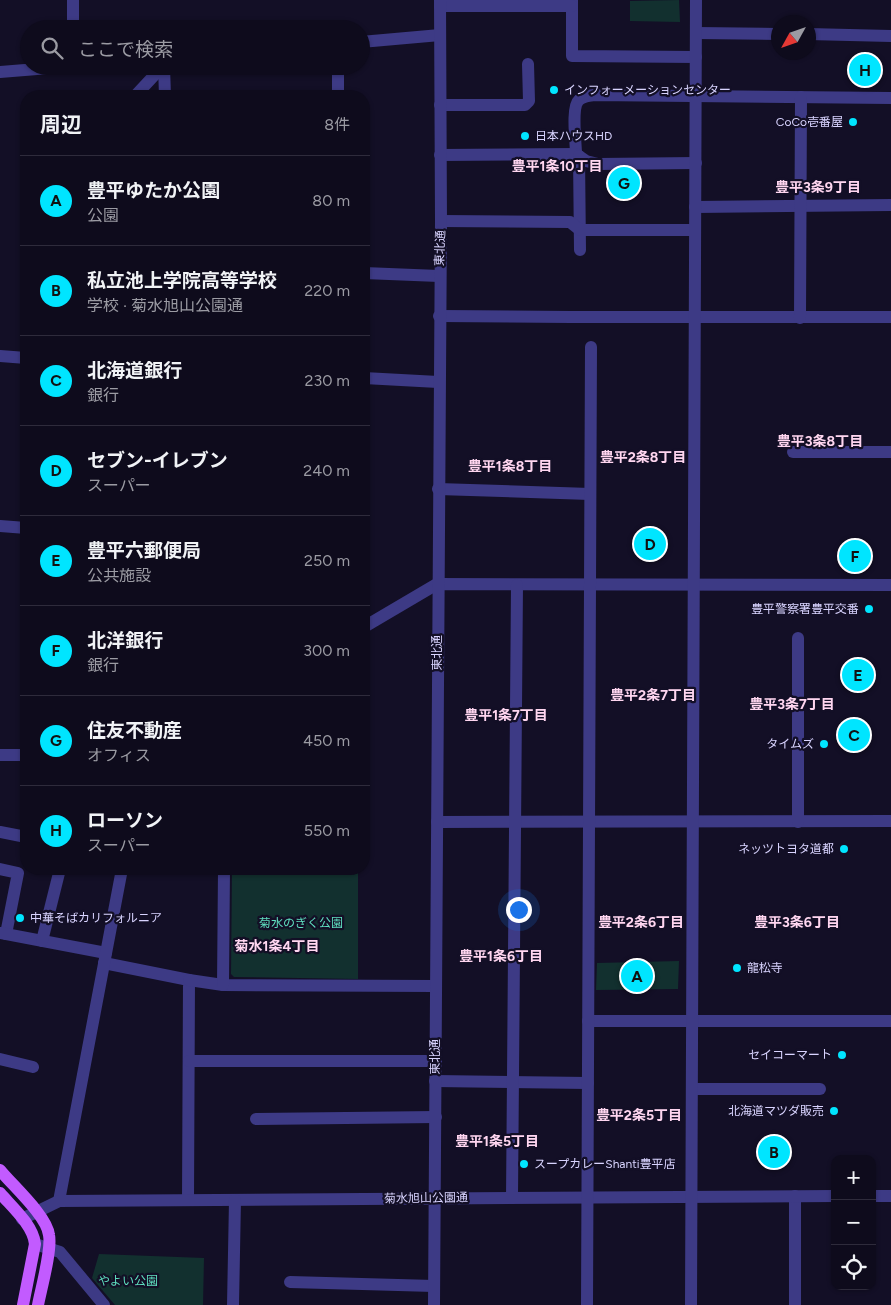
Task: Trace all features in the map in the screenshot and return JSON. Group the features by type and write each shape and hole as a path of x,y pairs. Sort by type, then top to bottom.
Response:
{"main road":[{"path":"0,1170 37,1211 47,1227 50,1237 38,1305"},
{"path":"0,1193 22,1219 34,1237 35,1244 23,1305"}],"street":[{"path":"73,0 73,20"},
{"path":"691,1305 696,0"},
{"path":"440,3 572,3 572,56 696,57"},
{"name":"東北通","path":"434,1305 436,1198 435,986 438,382 441,220 440,3"},
{"path":"696,33 771,34"},
{"path":"816,34 891,36"},
{"path":"370,41 440,35"},
{"path":"440,105 525,105 529,101 528,64"},
{"path":"0,72 20,70"},
{"path":"140,90 155,75"},
{"path":"164,75 165,90"},
{"path":"338,75 338,90"},
{"path":"580,250 575,106 580,99 594,95 891,98"},
{"path":"800,318 801,97"},
{"path":"440,155 578,155 586,161 598,164 696,163"},
{"path":"695,207 891,206"},
{"path":"441,220 570,222 580,230 696,230"},
{"path":"370,273 439,276"},
{"path":"439,316 891,318"},
{"path":"587,1305 591,347"},
{"path":"0,356 20,358"},
{"path":"370,378 438,382"},
{"path":"793,452 891,452"},
{"path":"438,489 590,494"},
{"path":"0,526 20,528"},
{"path":"370,623 437,584 891,585"},
{"path":"512,1198 517,585"},
{"path":"798,638 798,822"},
{"path":"1,758 20,756"},
{"path":"436,822 891,822"},
{"path":"0,832 20,836"},
{"path":"0,869 18,873 3,933 42,941 189,980 223,985 435,986"},
{"path":"42,941 58,875"},
{"path":"59,1200 121,875"},
{"path":"223,985 224,875"},
{"path":"188,1200 189,980"},
{"path":"588,1021 891,1021"},
{"path":"0,1059 33,1067"},
{"path":"189,1061 436,1061"},
{"path":"435,1081 588,1083"},
{"path":"692,1089 820,1089"},
{"path":"256,1119 436,1117"},
{"path":"795,1196 796,1305"},
{"name":"菊水旭山公園通","path":"22,1219 59,1200 831,1196"},
{"path":"876,1196 891,1196"},
{"path":"233,1305 235,1200"},
{"path":"35,1244 60,1252 104,1305"},
{"path":"290,1282 434,1286"}],"green space":[{"path":"679,0 680,22 630,21 630,1"},
{"name":"菊水のぎく公園","path":"232,875 358,875 358,979 234,977 231,974"},
{"path":"679,961 678,989 596,990 597,963"},
{"name":"やよい公園","path":"99,1254 204,1258 203,1305 115,1305 92,1278"}],"place":[{"name":"ローソン","path":"865,70"},
{"name":"インフォーメーションセンター","path":"554,90"},
{"name":"CoCo壱番屋","path":"853,122"},
{"name":"日本ハウスHD","path":"525,136"},
{"name":"住友不動産","path":"624,183"},
{"name":"セブン-イレブン","path":"650,544"},
{"name":"北洋銀行","path":"855,556"},
{"name":"豊平警察署豊平交番","path":"869,609"},
{"name":"豊平六郵便局","path":"858,675"},
{"name":"北海道銀行","path":"854,735"},
{"name":"タイムズ","path":"824,744"},
{"name":"ネッツトヨタ道都","path":"844,849"},
{"name":"中華そばカリフォルニア","path":"20,918"},
{"name":"龍松寺","path":"737,968"},
{"name":"豊平ゆたか公園","path":"637,976"},
{"name":"セイコーマート","path":"842,1055"},
{"name":"北海道マツダ販売","path":"834,1111"},
{"name":"私立池上学院高等学校","path":"774,1152"},
{"name":"スープカレーShanti豊平店","path":"524,1164"}],"district":[{"name":"豊平1条10丁目","path":"557,166"},
{"name":"豊平3条9丁目","path":"818,187"},
{"name":"豊平3条8丁目","path":"820,441"},
{"name":"豊平2条8丁目","path":"643,457"},
{"name":"豊平1条8丁目","path":"510,466"},
{"name":"豊平2条7丁目","path":"653,695"},
{"name":"豊平3条7丁目","path":"792,704"},
{"name":"豊平1条7丁目","path":"506,715"},
{"name":"豊平2条6丁目","path":"641,922"},
{"name":"豊平3条6丁目","path":"797,922"},
{"name":"菊水1条4丁目","path":"277,946"},
{"name":"豊平1条6丁目","path":"501,956"},
{"name":"豊平2条5丁目","path":"639,1115"},
{"name":"豊平1条5丁目","path":"497,1141"}]}
